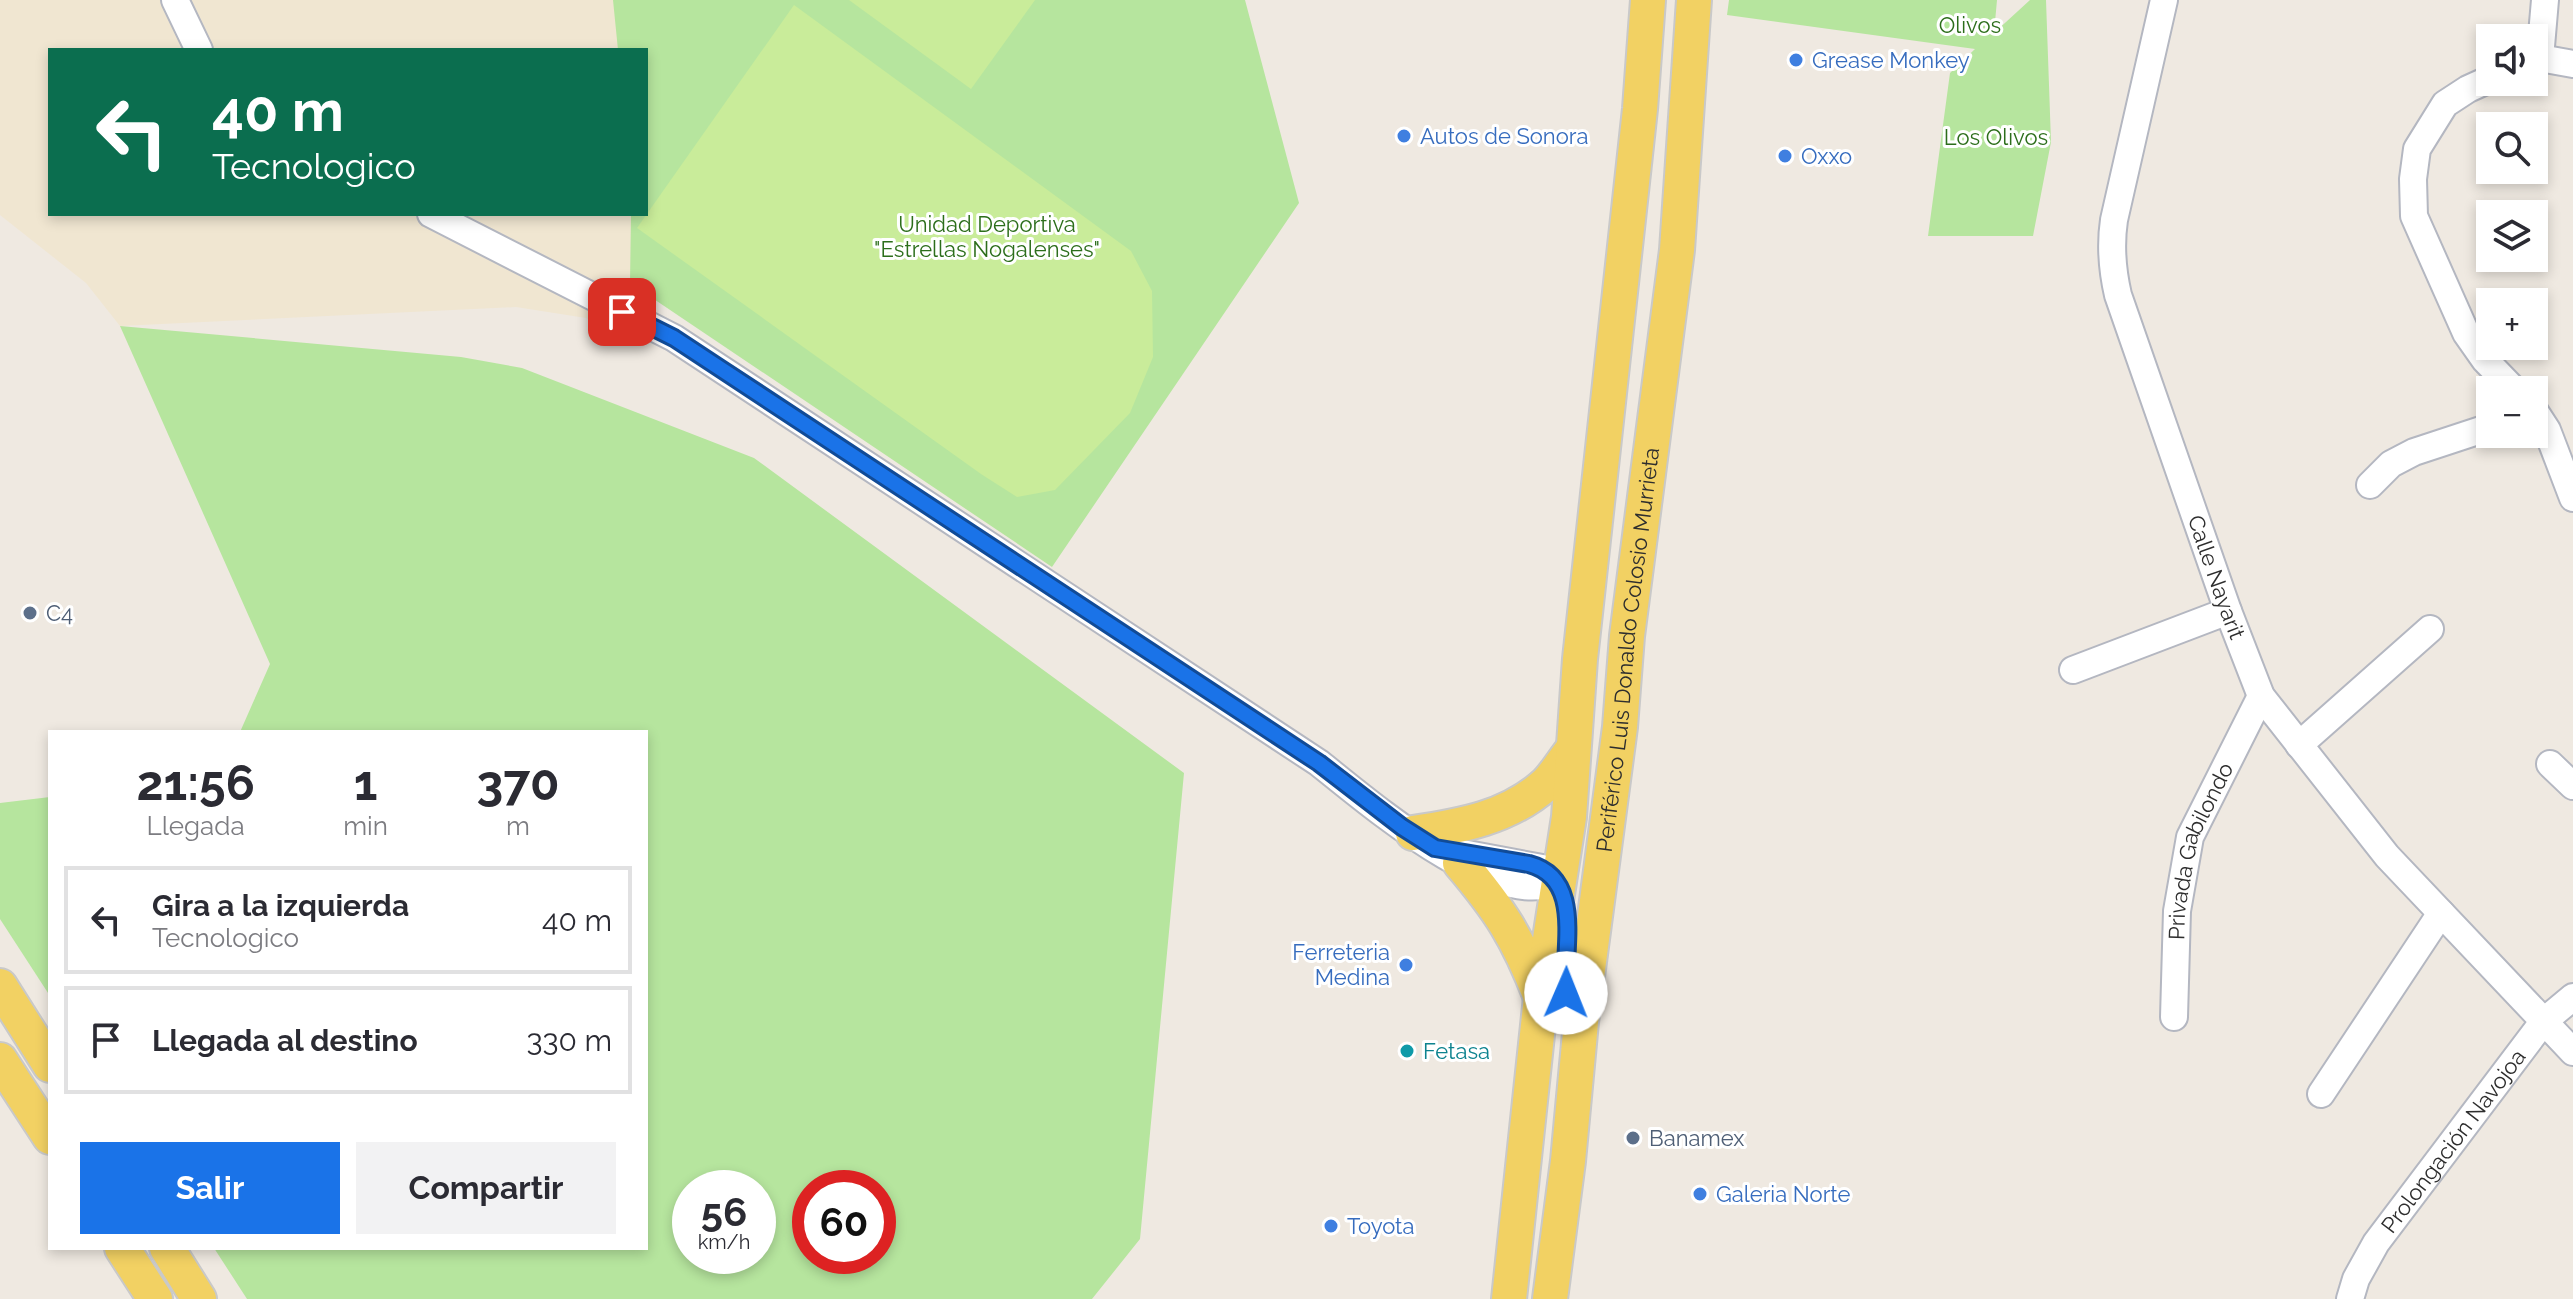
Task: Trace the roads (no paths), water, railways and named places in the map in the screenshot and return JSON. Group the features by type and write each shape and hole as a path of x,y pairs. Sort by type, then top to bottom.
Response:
{"main road":[{"name":"Periférico Luis Donaldo Colosio Murrieta","path":"1509,1299 1541,997 1569,817 1581,643 1640,109 1648,0"},
{"name":"Periférico Luis Donaldo Colosio Murrieta","path":"1550,1299 1568,1161 1581,1022 1616,765 1627,636 1677,250 1694,0"},
{"path":"1541,997 1504,917 1436,848 1459,826 1501,813 1547,783 1573,749"},
{"path":"1581,1022 1571,1010 1566,993 1568,922 1557,881 1584,827 1591,803 1616,765"},
{"path":"0,986 48,1062"},
{"path":"0,1060 48,1134"},
{"path":"123,1250 155,1299"},
{"path":"168,1250 199,1299"}],"street":[{"path":"175,0 198,48"},
{"name":"Calle Nayarit","path":"2164,0 2114,220 2112,268 2118,295 2228,611 2261,696 2387,856 2573,1052"},
{"path":"2542,24 2545,0"},
{"path":"2548,61 2573,64"},
{"path":"2476,85 2445,104 2417,149 2413,179 2414,216 2466,333 2500,376"},
{"path":"435,216 674,338 1319,763 1402,827 1436,848 1542,868 1557,881"},
{"path":"2370,485 2391,464 2414,452 2476,432"},
{"path":"2548,433 2573,498"},
{"path":"2073,670 2228,611"},
{"path":"2299,745 2430,629"},
{"name":"Privada Gabilondo","path":"2174,1017 2177,911 2190,837 2261,696"},
{"path":"2550,764 2573,786"},
{"path":"2321,1094 2441,913"},
{"name":"Prolongación Navojoa","path":"2350,1299 2356,1279 2376,1243 2543,1022 2573,997"}],"place":[{"name":"Grease Monkey","path":"1796,60"},
{"name":"Autos de Sonora","path":"1404,136"},
{"name":"Oxxo","path":"1785,156"},
{"name":"C4","path":"30,613"},
{"name":"Ferreteria Medina","path":"1406,965"},
{"name":"Fetasa","path":"1407,1051"},
{"name":"Banamex","path":"1633,1138"},
{"name":"Galeria Norte","path":"1700,1194"},
{"name":"Toyota","path":"1331,1226"}],"park label":[{"name":"Olivos","path":"1970,25"},
{"name":"Los Olivos","path":"1996,137"},
{"name":"Unidad Deportiva \"Estrellas Nogalenses\"","path":"987,236"}]}
